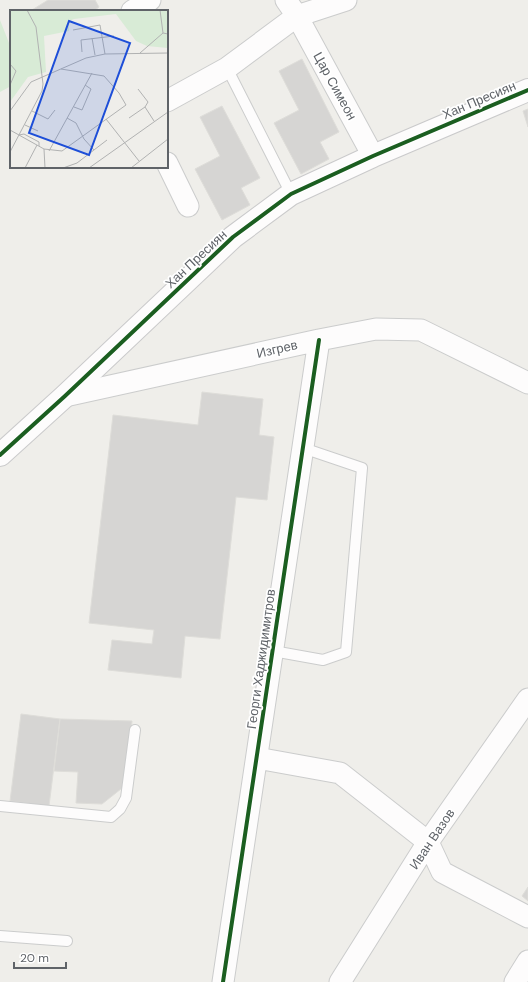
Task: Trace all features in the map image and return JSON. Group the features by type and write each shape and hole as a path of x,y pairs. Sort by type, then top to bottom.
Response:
{"street":[{"path":"134,10 150,0"},
{"path":"168,100 227,68 291,8 346,0"},
{"name":"Цар Симеон","path":"291,8 373,156"},
{"name":"Хан Пресиян","path":"0,455 66,396 233,237 291,194 373,156 528,90"},
{"path":"168,165 188,206"},
{"name":"Изгрев","path":"66,396 319,340 376,329 421,330 528,383"},
{"name":"Георги Хаджидимитров","path":"223,982 319,340"},
{"name":"Иван Вазов","path":"340,982 428,842 528,699"},
{"path":"257,758 340,773 428,842 442,872 528,917"},
{"path":"515,982 528,961"}],"lane":[{"path":"227,68 291,194"},
{"path":"273,651 323,660 346,652 362,468 303,448"},
{"path":"0,806 111,817 120,809 126,798 135,730"},
{"path":"0,936 67,941"}],"green space":[{"path":"0,20 10,45 10,87 0,92"}],"building":[{"path":"48,0 95,0 99,7 95,10 32,10"},
{"path":"302,59 339,132 320,142 329,159 301,174 274,123 299,110 279,71"},
{"path":"222,106 260,178 241,188 250,205 222,220 195,169 220,156 200,117"},
{"path":"528,109 528,127 523,111"},
{"path":"202,392 263,399 259,435 274,437 267,500 236,497 220,639 185,636 181,678 108,670 112,640 152,644 154,630 89,623 113,415 198,425"},
{"path":"21,714 60,719 49,806 10,801"},
{"path":"60,719 132,721 126,785 102,804 76,803 78,772 54,771"},
{"path":"528,887 528,901 522,896"}],"cycle path":[{"path":"0,455 65,396 233,237 291,194 373,156 528,90"},
{"path":"223,982 319,340"}]}
